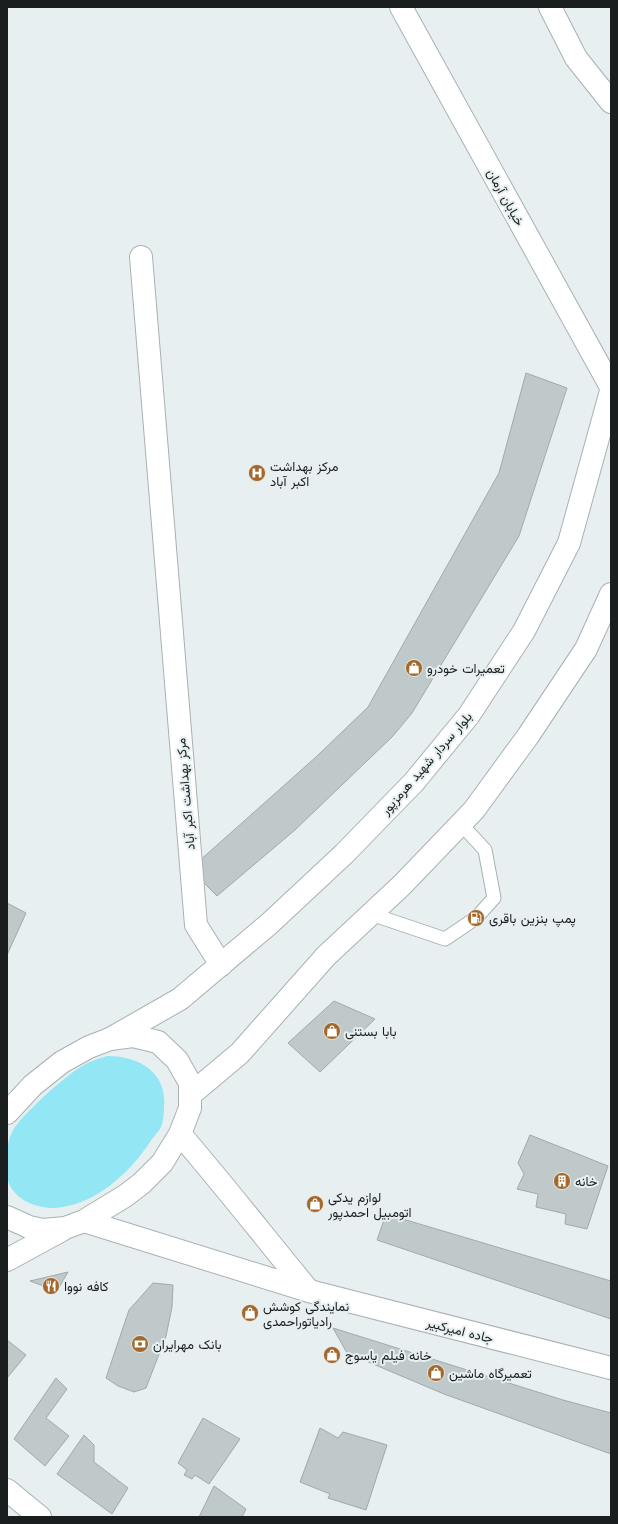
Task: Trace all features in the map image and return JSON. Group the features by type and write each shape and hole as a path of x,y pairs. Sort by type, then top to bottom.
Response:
{"main road":[{"name":"خیابان آرمان","path":"401,7 611,387"},
{"path":"550,7 576,58 611,102"},
{"name":"مرکز بهداشت اکبر آباد","path":"141,257 196,925 220,965"},
{"name":"بلوار سردار شهید هرمزپور","path":"110,1039 180,999 270,924 344,854 414,782 469,715 524,631 569,543 611,391"},
{"path":"190,1095 240,1053 326,956 402,885 474,810 528,736 586,649 611,594"},
{"path":"7,1113 32,1085 62,1062 89,1047 110,1039 133,1036 158,1042 177,1060 190,1083 190,1108 180,1134 162,1163 142,1183 125,1196 7,1260"},
{"path":"180,1134 210,1168 309,1291"},
{"path":"7,1217 29,1227 43,1230 75,1224"},
{"name":"جاده امیرکبیر","path":"75,1224 309,1291 611,1368"},
{"path":"7,1490 40,1517"}],"lane":[{"path":"371,914 445,938 476,918 494,898 484,850 461,824"}],"shaded area":[{"path":"107,1056 130,1059 141,1063 156,1076 164,1096 164,1116 160,1128 134,1163 123,1175 97,1194 84,1201 69,1206 46,1208 31,1204 13,1191 7,1177 8,1147 13,1130 34,1106 64,1079 86,1064"}],"building":[{"name":"تعمیرات خودرو","path":"526,373 567,388 519,536 412,713 393,736 295,830 217,896 202,881 198,862 316,757 368,707 499,473"},
{"path":"7,903 26,913 7,955"},
{"name":"بابا بستنی","path":"334,1001 375,1019 320,1072 288,1043"},
{"name":"خانه","path":"530,1135 608,1166 587,1229 565,1224 566,1214 536,1207 538,1194 517,1189 524,1174 518,1163"},
{"path":"386,1214 611,1281 611,1319 377,1240"},
{"name":"کافه نووا","path":"68,1272 57,1291 30,1281"},
{"name":"بانک مهرایران","path":"153,1283 173,1285 172,1307 166,1336 146,1388 134,1392 118,1386 106,1378 129,1310"},
{"name":"تعمیرگاه ماشین","path":"333,1328 563,1400 611,1413 611,1454 444,1394 347,1353"},
{"path":"7,1340 26,1355 7,1378"},
{"path":"56,1378 67,1389 46,1418 69,1436 45,1466 14,1439"},
{"path":"203,1418 240,1439 209,1484 195,1475 192,1479 184,1475 187,1470 178,1463"},
{"path":"320,1428 338,1438 343,1432 387,1445 366,1510 328,1498 330,1494 300,1482"},
{"path":"84,1435 94,1445 94,1462 128,1488 112,1514 57,1474"},
{"path":"214,1486 246,1509 242,1517 199,1517"}],"place":[{"name":"مرکز بهداشت اکبر آباد","path":"257,473"},
{"name":"تعمیرات خودرو","path":"414,668"},
{"name":"پمپ بنزین باقری","path":"476,918"},
{"name":"بابا بستنی","path":"332,1031"},
{"name":"خانه","path":"562,1181"},
{"name":"لوازم یدکی اتومبیل احمدپور","path":"315,1204"},
{"name":"کافه نووا","path":"51,1286"},
{"name":"نمایندگی کوشش رادیاتوراحمدی","path":"250,1313"},
{"name":"بانک مهرایران","path":"140,1344"},
{"name":"خانه فیلم یاسوج","path":"332,1355"},
{"name":"تعمیرگاه ماشین","path":"436,1373"}]}
